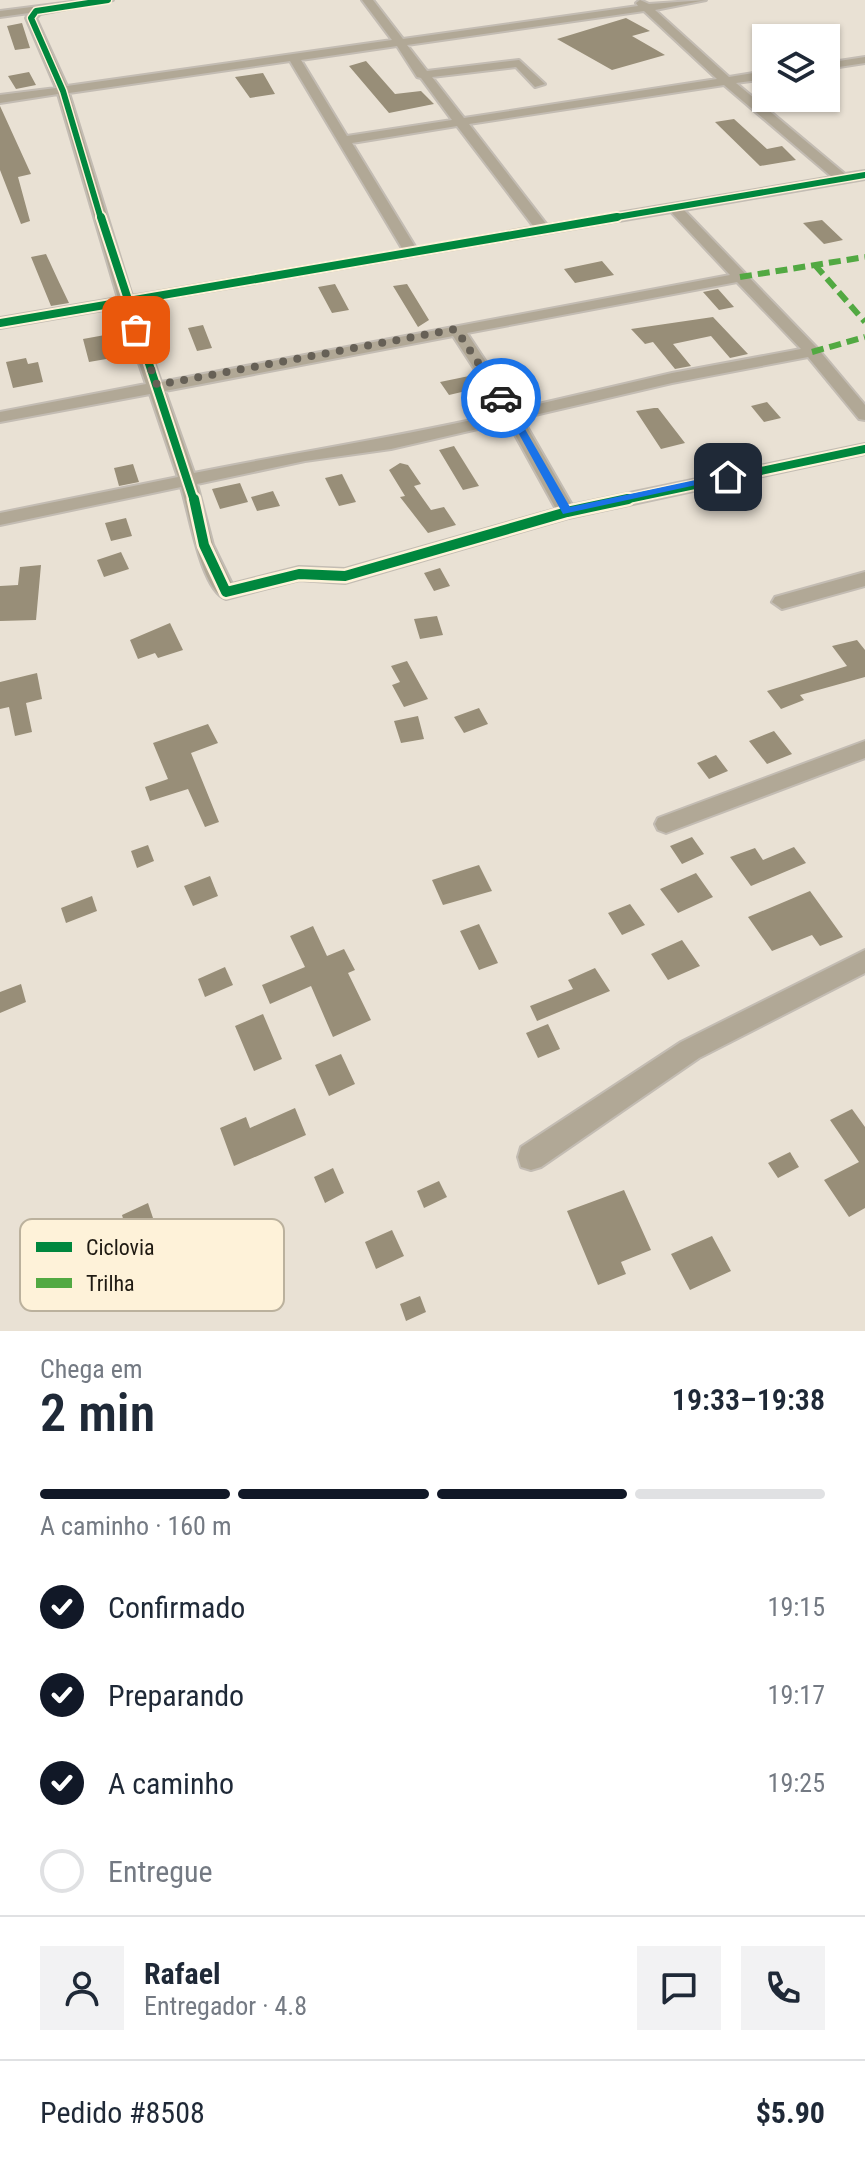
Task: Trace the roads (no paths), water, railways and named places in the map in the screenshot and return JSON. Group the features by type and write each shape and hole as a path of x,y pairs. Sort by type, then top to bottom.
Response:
{"street":[{"path":"2,0 4,13 108,0"},
{"path":"367,0 421,75 544,231"},
{"path":"0,99 398,43 642,4 701,0"},
{"path":"642,4 726,81 843,179"},
{"path":"48,8 36,11 31,18 63,91 126,302 157,385 204,545 226,592 291,573 321,571 345,576 567,512 865,449"},
{"path":"294,58 413,254"},
{"path":"840,64 865,60"},
{"path":"421,75 519,63 539,84"},
{"path":"344,140 752,77"},
{"path":"0,323 865,175"},
{"path":"674,208 812,352 865,415"},
{"path":"0,417 740,277"},
{"path":"456,329 513,416 567,512"},
{"path":"0,519 305,456 391,444 672,378 812,352"},
{"path":"782,602 865,579"},
{"path":"666,824 865,749"},
{"path":"531,1157 690,1050 865,961"}]}
